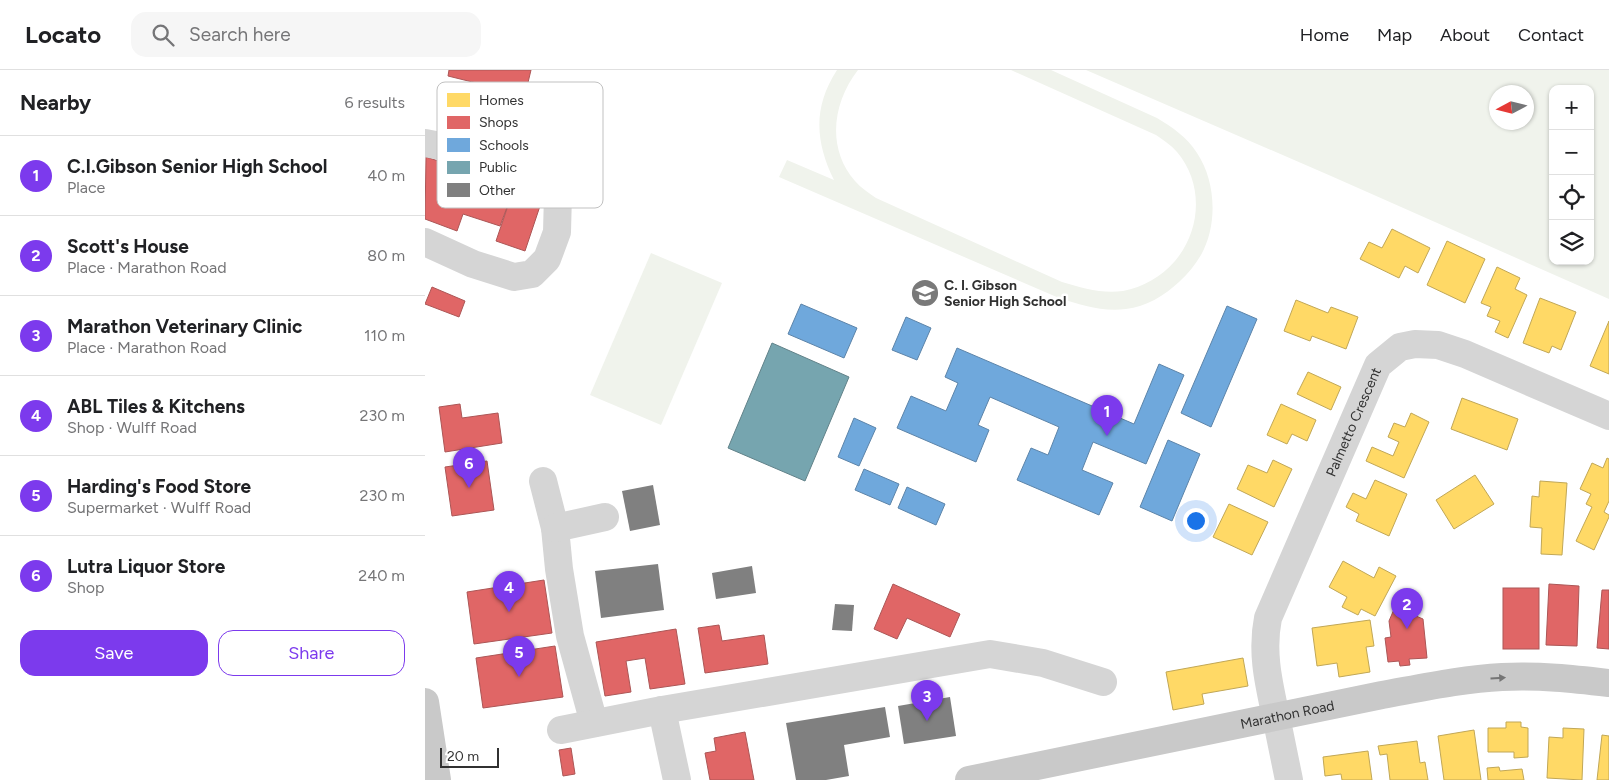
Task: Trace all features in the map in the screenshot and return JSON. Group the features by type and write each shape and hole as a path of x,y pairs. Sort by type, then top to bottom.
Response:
{"main road":[{"name":"Marathon Road","path":"969,780 1115,758 1278,724 1413,689 1478,679 1532,677 1609,684"},
{"name":"Marathon Road","path":"1278,724 1374,712 1450,699 1486,696 1536,696 1609,701"},
{"path":"425,702 437,780"},
{"name":"Marathon Road","path":"1046,780 1115,758"}],"street":[{"path":"425,242 473,264 514,277 532,274 547,259 557,232 558,208"},
{"name":"Palmetto Crescent","path":"1289,780 1265,668 1264,635 1268,618 1377,364 1400,347 1415,344 1438,345 1465,354 1609,416"},
{"path":"543,482 555,528 559,569 570,636 594,722"},
{"path":"555,528 605,517"},
{"path":"561,730 594,722 990,654 1043,663 1103,682"},
{"path":"662,710 677,780"},
{"path":"425,777 437,780"}],"shaded area":[{"path":"837,70 858,70 843,96 838,110 836,125 840,154 846,168 862,188 876,198 1062,282 1100,291 1115,292 1138,287 1158,276 1175,261 1184,249 1194,221 1196,207 1192,178 1177,152 1156,135 1011,70 1051,70 1157,118 1189,142 1203,164 1208,177 1213,203 1212,217 1210,230 1201,255 1179,282 1148,303 1133,308 1117,310 1092,307 1059,298 779,177 787,160 834,180 823,152 819,124 824,97"},
{"path":"1086,70 1609,70 1609,299 1331,176"},
{"path":"651,253 722,283 661,425 590,395"}],"building: Homes":[{"path":"1392,229 1430,248 1418,273 1405,266 1399,278 1360,259 1369,242 1382,248"},
{"path":"1447,241 1485,259 1465,303 1427,285"},
{"path":"1497,267 1520,278 1515,289 1527,295 1508,338 1495,332 1500,321 1487,316 1491,307 1481,303"},
{"path":"1540,298 1576,312 1561,350 1552,346 1549,353 1523,343"},
{"path":"1296,300 1328,313 1331,307 1358,317 1346,349 1312,336 1310,341 1284,331"},
{"path":"1609,321 1609,374 1590,366"},
{"path":"1308,372 1341,387 1331,410 1297,394"},
{"path":"1462,398 1518,419 1507,450 1451,429"},
{"path":"1281,404 1316,420 1307,441 1292,434 1287,444 1267,435"},
{"path":"1411,413 1429,422 1404,478 1366,461 1372,447 1393,456 1399,442 1388,437 1394,423 1405,427"},
{"path":"1607,458 1609,459 1609,501 1604,512 1609,517 1594,550 1576,541 1592,507 1586,504 1591,494 1580,489 1592,463 1603,468"},
{"path":"1273,460 1292,469 1274,507 1237,489 1248,465 1267,473"},
{"path":"1475,475 1494,504 1454,529 1436,500"},
{"path":"1375,480 1407,494 1389,536 1356,521 1359,514 1346,507 1353,493 1366,499"},
{"path":"1540,481 1567,483 1562,555 1541,554 1542,528 1530,527 1532,496 1539,497"},
{"path":"1229,504 1268,522 1252,555 1213,537"},
{"path":"1343,561 1374,578 1379,567 1396,576 1375,616 1361,609 1358,615 1342,607 1347,597 1329,587"},
{"path":"1370,620 1374,646 1366,647 1370,672 1339,677 1337,663 1317,666 1312,628"},
{"path":"1243,658 1248,686 1202,694 1204,704 1173,710 1166,672"},
{"path":"1506,722 1521,722 1521,727 1528,728 1528,757 1514,758 1514,752 1488,752 1488,728 1506,728"},
{"path":"1563,728 1584,729 1582,780 1547,778 1549,737 1563,738"},
{"path":"1474,730 1481,780 1444,780 1438,736"},
{"path":"1602,735 1609,736 1609,780 1597,780"},
{"path":"1417,741 1420,763 1425,762 1428,780 1390,780 1387,754 1380,755 1378,746"},
{"path":"1368,751 1372,780 1342,780 1341,774 1325,776 1323,757"},
{"path":"1499,767 1500,771 1522,769 1524,780 1488,780 1487,768"}],"building: Shops":[{"path":"449,70 531,70 528,82 472,82 448,76"},
{"path":"426,157 437,161 437,208 507,208 500,226 463,214 457,231 425,219"},
{"path":"507,208 539,208 525,251 496,241"},
{"path":"432,287 465,301 459,317 425,304"},
{"path":"460,404 462,418 498,413 502,443 445,452 439,407"},
{"path":"487,461 494,510 452,516 445,467"},
{"path":"544,580 552,633 474,644 467,592"},
{"path":"893,584 960,614 950,637 907,618 897,639 874,629"},
{"path":"1549,584 1579,586 1577,646 1546,645"},
{"path":"1503,588 1539,588 1539,649 1503,649"},
{"path":"1602,590 1609,590 1609,649 1597,648"},
{"path":"1395,607 1423,619 1427,658 1409,659 1410,665 1400,666 1399,661 1388,662 1385,638 1391,637 1389,621"},
{"path":"719,625 722,641 764,635 768,664 705,673 698,628"},
{"path":"676,629 685,684 650,689 645,658 626,661 631,692 605,696 596,642"},
{"path":"555,646 563,697 483,708 476,658"},
{"path":"745,732 754,780 710,780 705,753 716,751 714,738"},
{"path":"571,748 575,774 563,776 559,750"}],"building: Schools":[{"path":"801,304 857,328 844,358 788,334"},
{"path":"1227,306 1257,319 1211,427 1181,413"},
{"path":"906,317 931,328 917,360 892,350"},
{"path":"957,348 1134,424 1159,364 1184,375 1146,464 1093,442 1082,470 1113,483 1099,515 1017,480 1031,448 1048,455 1059,427 990,397 978,425 989,430 976,462 897,428 911,396 946,411 958,383 945,377"},
{"path":"854,418 876,428 859,466 838,457"},
{"path":"1168,440 1200,454 1172,521 1140,507"},
{"path":"864,469 899,484 890,505 855,490"},
{"path":"907,487 945,504 936,525 898,508"}],"building: Public":[{"path":"772,343 849,377 805,481 728,448"}],"building: Other":[{"path":"653,485 660,525 630,531 622,491"},
{"path":"658,564 664,610 601,618 595,571"},
{"path":"752,566 756,593 716,599 712,573"},
{"path":"835,604 854,605 852,631 832,630"},
{"path":"950,697 956,736 904,744 898,706"},
{"path":"885,707 890,737 844,745 849,776 826,780 796,780 786,723"}],"place":[{"name":"C. I. Gibson Senior High School","path":"925,293"},
{"name":"C.I.Gibson Senior High School","path":"1107,436"},
{"name":"Lutra Liquor Store","path":"469,488"},
{"name":"ABL Tiles & Kitchens","path":"509,612"},
{"name":"Scott's House","path":"1407,629"},
{"name":"Harding's Food Store","path":"519,677"},
{"name":"Marathon Veterinary Clinic","path":"927,721"}]}
